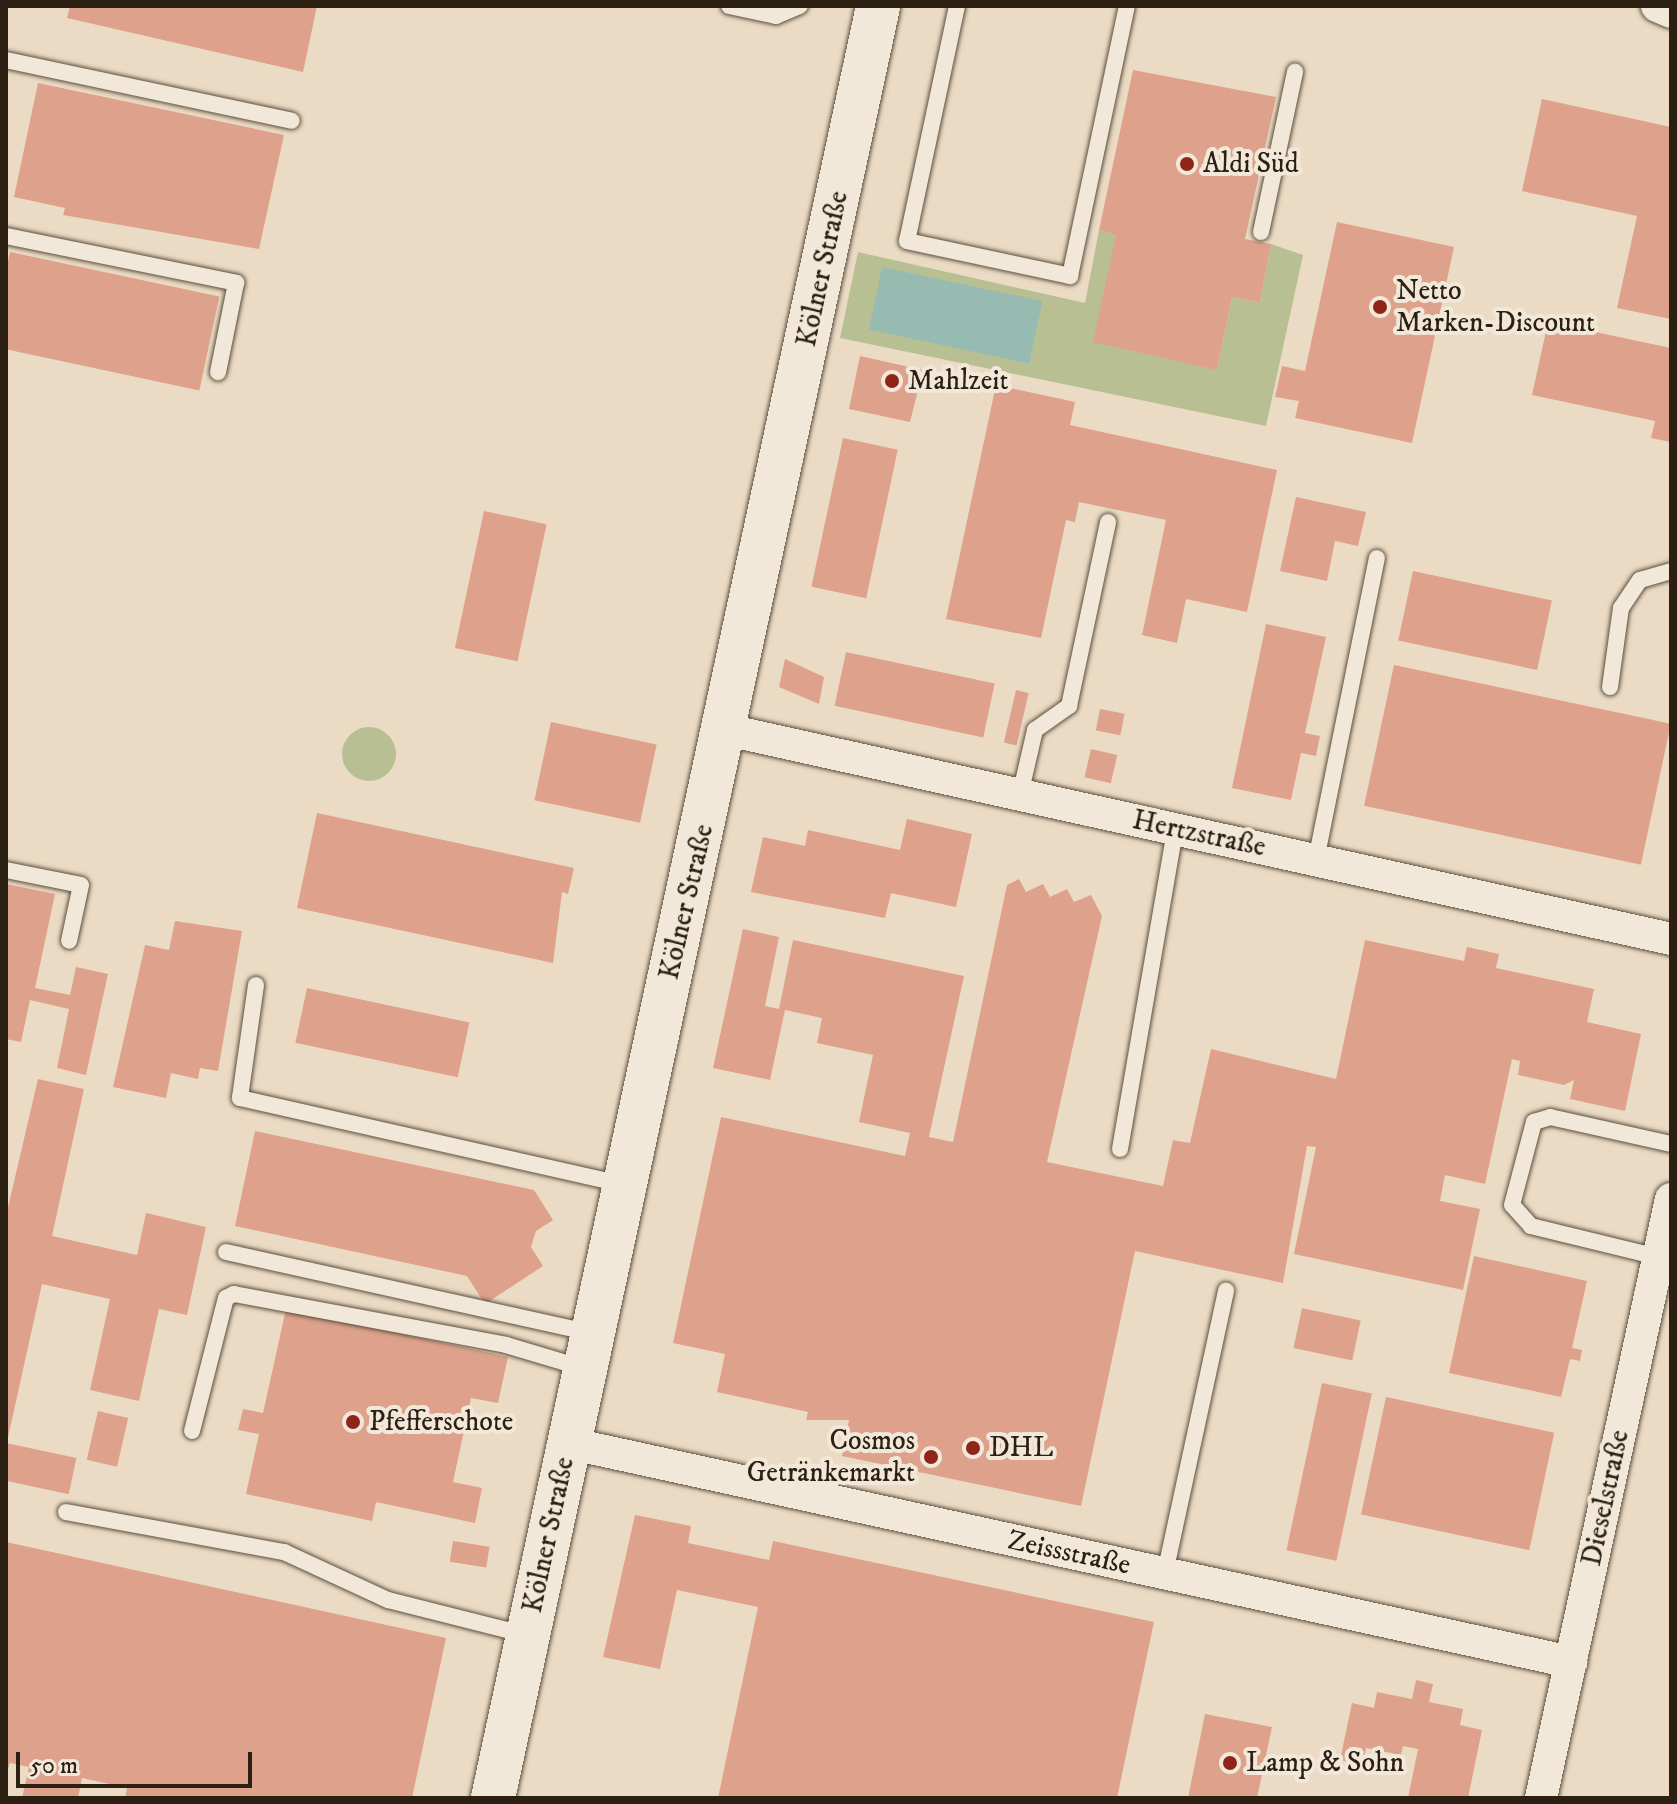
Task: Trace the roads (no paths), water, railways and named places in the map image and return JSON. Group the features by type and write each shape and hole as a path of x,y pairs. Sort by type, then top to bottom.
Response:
{"street":[{"name":"Kölner Straße","path":"493,1798 588,1351 727,730 878,6"},
{"path":"1657,6 1671,12"},
{"name":"Hertzstraße","path":"727,730 1671,939"},
{"name":"Dieselstraße","path":"1541,1798 1671,1199"},
{"name":"Zeissstraße","path":"568,1443 1571,1662"}],"lane":[{"path":"729,6 776,16 800,6"},
{"path":"957,6 907,241 1070,276 1127,6"},
{"path":"6,60 292,121"},
{"path":"1261,232 1295,72"},
{"path":"6,236 236,283 218,372"},
{"path":"1020,795 1035,730 1069,706 1108,522"},
{"path":"1316,860 1377,558"},
{"path":"1610,687 1621,608 1640,580 1671,571"},
{"path":"1120,1149 1175,829"},
{"path":"6,870 81,885 69,941"},
{"path":"256,985 240,1098 625,1185"},
{"path":"1658,1257 1531,1226 1512,1205 1534,1122 1550,1117 1671,1144"},
{"path":"226,1252 588,1351"},
{"path":"1165,1573 1226,1291"},
{"path":"192,1431 226,1298 234,1294 506,1345 588,1351"},
{"path":"66,1512 284,1552 388,1600 527,1636"}],"water":[{"path":"882,267 1042,301 1029,364 869,330"}],"place":[{"name":"Aldi Süd","path":"1187,164"},
{"name":"Netto Marken-Discount","path":"1380,307"},
{"name":"Mahlzeit","path":"892,381"},
{"name":"Pfefferschote","path":"353,1422"},
{"name":"DHL","path":"973,1448"},
{"name":"Cosmos Getränkemarkt","path":"931,1457"},
{"name":"Lamp & Sohn","path":"1230,1763"}]}
